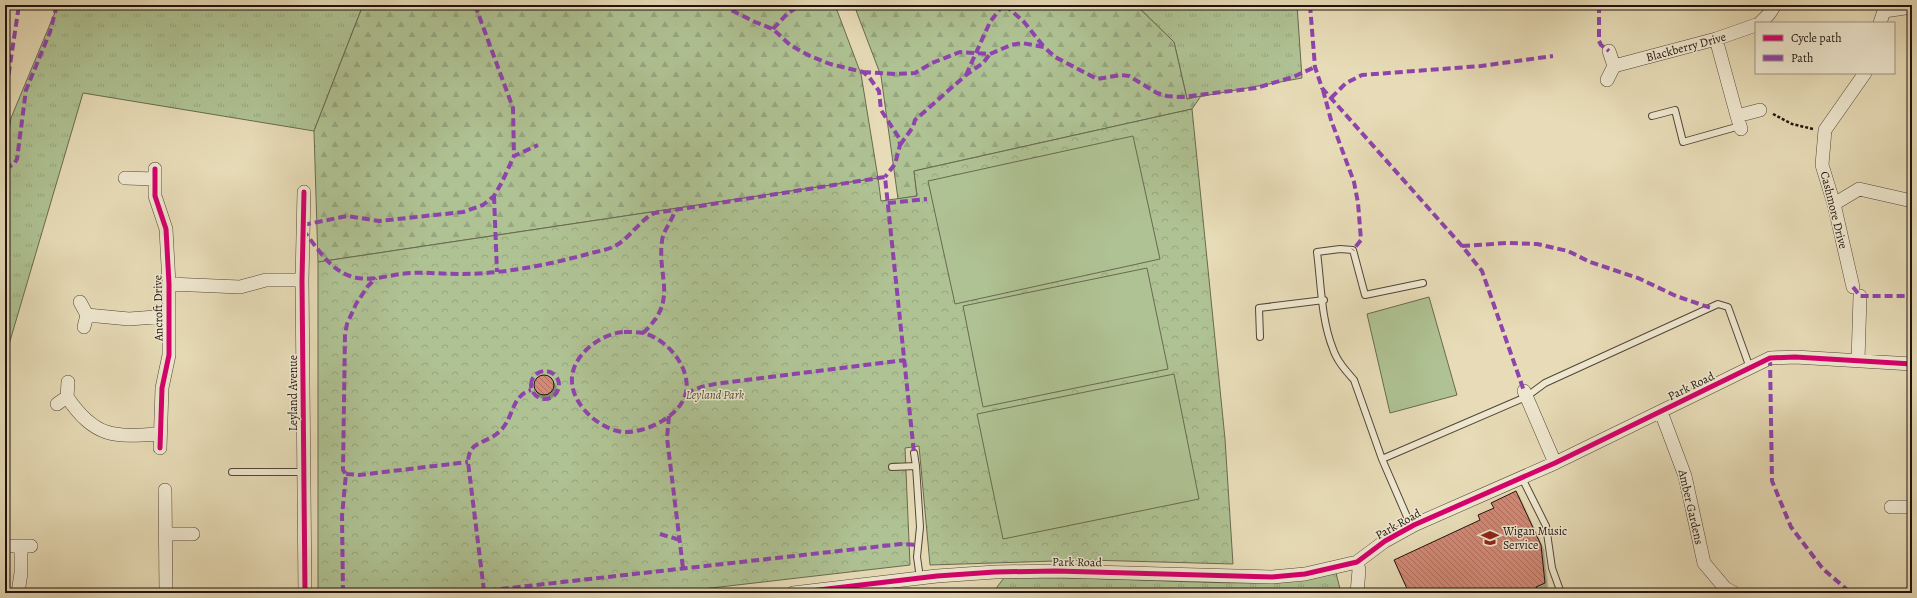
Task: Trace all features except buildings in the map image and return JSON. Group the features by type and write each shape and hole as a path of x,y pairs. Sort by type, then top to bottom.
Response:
{"street":[{"path":"1761,22 1775,5"},
{"path":"1883,13 1912,7"},
{"name":"Blackberry Drive","path":"1614,66 1716,39 1755,25"},
{"path":"1716,39 1739,123 1760,110"},
{"path":"1607,80 1614,66 1609,51"},
{"name":"Cashmore Drive","path":"1858,361 1857,292 1834,204 1822,165 1825,130 1863,74"},
{"name":"Ancroft Drive","path":"125,178 155,174 155,196 166,229 169,284 168,355 162,388 159,434 160,448"},
{"path":"1834,204 1859,189 1912,202"},
{"name":"Leyland Avenue","path":"304,192 302,280 305,593"},
{"name":"Ancroft Drive","path":"169,284 240,287 266,280 302,280"},
{"path":"80,302 86,321 169,316"},
{"name":"Park Road","path":"793,593 920,578 995,572 1056,571 1272,577 1305,574 1357,562 1385,541 1411,526 1555,463 1770,358 1795,357 1912,364"},
{"path":"68,382 62,400 86,421 102,431 123,436 159,434"},
{"path":"1525,394 1555,463"},
{"name":"Amber Gardens","path":"1661,412 1685,476 1704,563 1725,588 1734,593"},
{"path":"165,490 166,593"},
{"path":"1891,507 1912,507"},
{"path":"166,534 192,534"},
{"path":"8,546 26,546 18,593"},
{"path":"1357,562 1359,570 1357,593"}],"lane":[{"path":"1652,116 1675,110 1683,142 1739,123"},
{"path":"1411,526 1382,459 1354,380 1345,370 1333,350 1326,324 1317,252 1340,249 1353,250 1365,295 1423,283"},
{"path":"1260,337 1258,308 1324,300"},
{"path":"1382,459 1718,304 1728,307 1750,368"},
{"path":"914,453 920,527 917,557 920,578"},
{"path":"892,467 916,466"},
{"path":"232,472 304,472"},
{"path":"1522,478 1546,526 1552,568 1561,593"}],"path":[{"path":"1760,110 1764,115 1778,115 1792,124 1825,130"}],"green space":[{"path":"58,5 363,5 314,131 83,93 5,358 5,158 11,118"},
{"path":"363,5 835,5 861,74 878,178 318,262 314,131"},
{"path":"854,5 1136,5 1174,42 1187,99 1201,96 1192,109 914,171 917,196 898,199 881,76"},
{"path":"1136,5 1297,5 1302,78 1187,99 1174,42"},
{"name":"Leyland Park","path":"1192,109 1225,439 1233,564 1087,560 930,565 919,446 905,448 910,565 668,593 318,593 318,262 878,178 881,201 917,196 914,171"},
{"path":"1133,136 1160,259 955,304 928,181"},
{"path":"1147,268 1168,369 983,407 963,306"},
{"path":"1429,297 1457,395 1390,413 1367,314"},
{"path":"1174,374 1199,499 1003,539 977,414"},
{"path":"1336,573 1341,593 997,593 997,587 1004,578 1065,578 1252,583 1293,580"}],"marked path":[{"path":"5,98 19,5"},
{"path":"5,169 14,164 17,159 26,90 50,32 57,5"},
{"path":"475,5 513,108 514,156"},
{"path":"721,5 773,29 790,45 808,55 830,64 863,72 869,77 879,91 881,110 899,138 900,145 895,164 885,177"},
{"path":"773,29 787,14 800,5"},
{"path":"966,75 990,22 1003,5"},
{"path":"1005,5 1024,22 1044,47"},
{"path":"1310,5 1315,67 1322,88 1462,246 1482,271 1524,391"},
{"path":"1599,5 1599,41 1601,45 1609,51"},
{"path":"863,72 895,74 915,73 932,63 960,52 990,54 1011,45 1022,43 1044,47 1055,57 1097,79 1121,75 1129,76 1157,93 1167,96 1182,97 1256,88 1293,77 1315,67"},
{"path":"900,145 913,127 915,120 966,75 983,63 990,54"},
{"path":"1331,98 1346,83 1362,75 1481,66 1553,56"},
{"path":"1323,90 1331,120 1354,182 1358,203 1361,240 1353,250"},
{"path":"303,225 347,216 379,221 463,212 483,205 494,196 514,156 538,145"},
{"path":"303,230 329,263 342,273 357,278 365,279 416,273 490,273 538,266 613,247 625,239 644,220 655,213 885,177 914,453"},
{"path":"494,196 497,272"},
{"path":"888,203 927,199"},
{"path":"643,333 654,321 664,299 661,254 662,241 664,233 675,210"},
{"path":"1462,246 1507,243 1537,244 1568,251 1590,262 1638,278 1676,296 1711,308"},
{"path":"343,593 342,516 346,474 343,470 345,334 347,324 356,304 368,286 376,278"},
{"path":"1853,287 1860,296 1912,296"},
{"path":"624,332 636,332 652,336 668,347 681,364 687,382 683,400 671,415 663,421 644,429 626,432 608,428 599,423 583,409 574,391 572,382 576,363 589,348 597,341 615,333 624,332"},
{"path":"1770,358 1772,481 1791,527 1823,569 1851,593"},
{"path":"686,393 701,387 715,384 905,360"},
{"path":"545,371 551,372 555,375 558,379 559,385 558,391 555,395 551,398 545,399 539,398 535,395 532,391 531,385 532,379 535,375 539,372 545,371"},
{"path":"484,591 468,462 469,455 475,446 496,435 501,430 516,402 520,397 531,390"},
{"path":"669,416 667,438 683,568"},
{"path":"346,474 359,475 468,462"},
{"path":"660,534 680,540"},
{"path":"465,593 901,544 918,545"}],"cycle path":[{"path":"155,169 155,196 166,229 169,284 169,355 162,388 160,448"},
{"path":"304,192 302,280 305,593"},
{"path":"793,593 937,576 995,572 1056,571 1272,577 1305,574 1357,562 1385,541 1414,525 1555,463 1770,358 1795,357 1912,364"}],"place":[{"name":"Wigan Music Service","path":"1490,538"}]}
